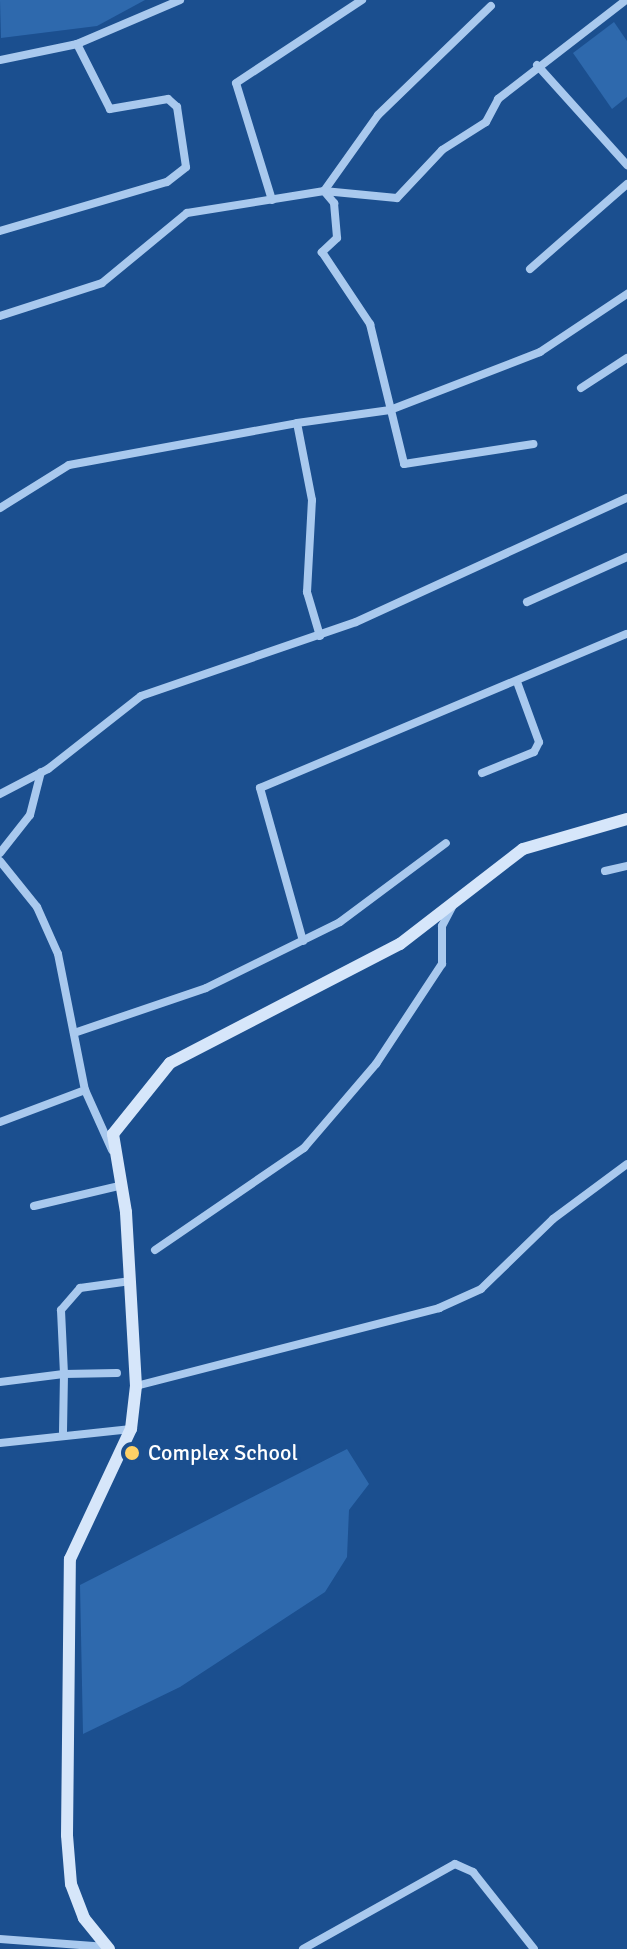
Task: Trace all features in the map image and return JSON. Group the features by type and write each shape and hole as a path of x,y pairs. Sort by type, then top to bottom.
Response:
{"main road":[{"path":"108,1948 84,1918 71,1884 70,1559 131,1429 136,1386 123,1185 112,1151 113,1134 170,1063 328,985 549,836 627,819"}],"street":[{"path":"0,60 77,44 180,0"},
{"path":"272,200 236,83 362,0"},
{"path":"0,316 102,283 187,213 324,191 374,202 397,198 442,150 486,122 498,99 537,65 626,0"},
{"path":"324,191 378,115 491,6"},
{"path":"0,231 167,182 186,167 177,107 168,99 110,109 77,44"},
{"path":"537,65 627,165"},
{"path":"530,269 627,184"},
{"path":"324,191 334,203 337,238 322,252 370,324 404,464 533,444"},
{"path":"0,508 69,465 297,423 390,410 569,338 627,294"},
{"path":"581,388 627,358"},
{"path":"297,423 312,500 307,592 320,636"},
{"path":"0,794 41,772 141,696 320,636 627,498"},
{"path":"527,602 627,557"},
{"path":"303,941 260,788 627,634"},
{"path":"482,773 534,752 539,742 517,682"},
{"path":"0,853 30,815 41,772"},
{"path":"74,1033 206,988 303,941 446,843"},
{"path":"0,861 50,933 85,1090 112,1151"},
{"path":"605,871 627,866"},
{"path":"155,1250 304,1148 376,1064 442,964 442,926 457,899"},
{"path":"0,1122 85,1090"},
{"path":"136,1386 352,1336 481,1289 553,1219 627,1164"},
{"path":"34,1206 123,1185"},
{"path":"63,1432 66,1297 80,1288 131,1281"},
{"path":"0,1382 64,1374 117,1373"},
{"path":"0,1443 63,1432 131,1429"},
{"path":"303,1949 455,1864 473,1872 534,1949"},
{"path":"0,1939 108,1948"}],"shaded area":[{"path":"0,0 145,0 97,26 1,38"},
{"path":"614,22 627,41 627,97 612,109 573,53"},
{"path":"347,1449 369,1484 349,1510 347,1557 325,1592 180,1687 83,1734 80,1585"}],"place":[{"name":"Complex School","path":"132,1453"}]}
